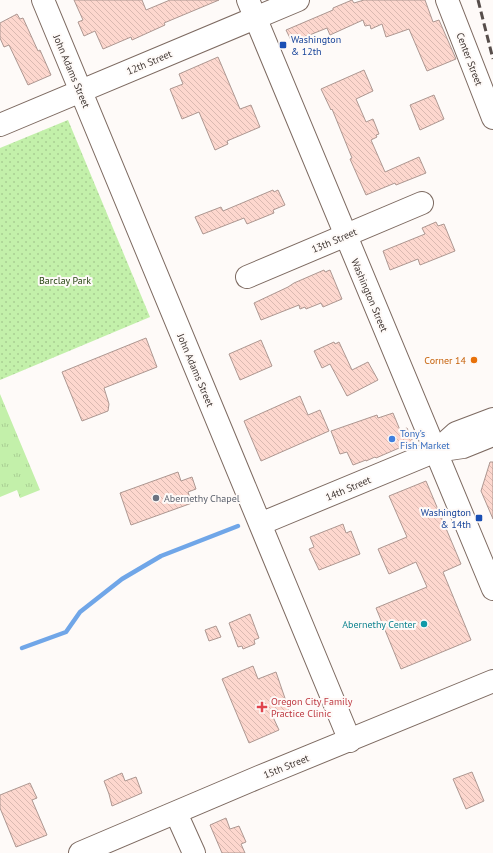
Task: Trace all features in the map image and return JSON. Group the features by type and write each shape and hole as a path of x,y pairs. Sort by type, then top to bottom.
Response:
{"street":[{"name":"John Adams Street","path":"42,0 350,740"},
{"name":"12th Street","path":"0,125 81,91 252,9 298,0"},
{"name":"Center Street","path":"447,0 493,118"},
{"name":"Washington Street","path":"252,9 493,589"},
{"name":"13th Street","path":"247,277 422,203"},
{"name":"14th Street","path":"436,452 456,433 493,419"},
{"name":"14th Street","path":"260,524 436,452 463,447 493,435"},
{"name":"15th Street","path":"80,853 493,681"},
{"path":"176,813 194,853"}],"green space":[{"name":"Barclay Park","path":"68,120 150,317 0,380 0,148"},
{"path":"0,394 40,490 20,498 17,490 0,497"}],"building":[{"path":"74,0 142,0 146,10 170,0 219,0 164,23 165,25 132,40 131,37 103,49 95,31 84,36 78,22 83,20"},
{"path":"352,0 354,3 364,0 425,0 433,22 439,20 456,59 427,71 409,29 386,37 382,24 371,29 370,25 365,26 363,20 330,35 327,28 292,42 286,30 333,10 333,8"},
{"path":"17,14 20,19 23,18 51,75 28,85 9,45 4,47 0,38 0,23"},
{"path":"218,57 240,109 251,105 260,127 227,141 228,144 215,150 199,112 182,119 170,89 183,84 179,74"},
{"path":"364,70 373,91 356,99 366,122 373,119 379,134 371,140 385,172 419,157 426,173 396,185 395,183 366,195 350,159 352,158 332,109 331,110 321,89"},
{"path":"434,95 444,119 420,130 410,105"},
{"path":"273,190 274,192 278,190 285,205 273,210 274,213 247,224 244,218 203,234 195,217 221,207 223,211"},
{"path":"436,222 438,226 444,224 455,251 420,265 418,259 390,270 383,251 425,234 422,228"},
{"path":"324,270 325,272 330,270 342,299 323,307 321,303 306,309 305,307 300,309 299,305 261,320 254,303"},
{"path":"146,338 157,367 104,388 109,404 108,411 82,421 62,372"},
{"path":"261,340 272,366 240,380 229,354"},
{"path":"334,342 335,344 339,342 352,370 368,362 378,380 347,396 330,364 322,368 314,351"},
{"path":"300,396 308,415 320,410 329,431 261,461 244,421"},
{"path":"393,413 400,430 407,428 413,442 376,458 375,457 353,465 347,452 340,454 331,431 377,415 378,418"},
{"path":"490,462 493,462 493,519 481,491"},
{"name":"Abernethy Chapel","path":"178,472 181,481 192,477 196,489 188,492 192,503 131,525 120,493"},
{"path":"426,481 461,564 443,572 471,640 401,669 376,608 427,587 416,562 389,574 378,549 407,537 389,496"},
{"path":"343,524 346,533 351,531 360,554 319,570 309,549 314,547 310,537"},
{"path":"250,614 259,638 254,640 255,644 243,649 242,646 238,647 229,623"},
{"path":"216,626 221,637 209,641 205,630"},
{"name":"Oregon City Family Practice Clinic","path":"253,666 258,679 276,672 289,710 273,717 279,730 249,743 222,679"},
{"path":"472,772 484,801 466,809 453,779"},
{"path":"122,773 125,781 136,777 142,793 112,806 104,781"},
{"path":"30,783 37,798 32,800 47,835 16,847 0,808 0,795"},
{"path":"226,818 230,829 239,826 246,842 241,844 245,853 222,853 210,825"}],"waterway":[{"path":"22,648 66,632 80,612 122,579 161,556 238,526"}],"railway":[{"path":"478,0 493,59"}],"place":[{"name":"Washington & 12th","path":"283,45"},
{"name":"Corner 14","path":"474,360"},
{"name":"Tony’s Fish Market","path":"392,439"},
{"name":"Abernethy Chapel","path":"156,498"},
{"name":"Washington & 14th","path":"479,518"},
{"name":"Abernethy Center","path":"424,624"},
{"name":"Oregon City Family Practice Clinic","path":"262,707"}]}
